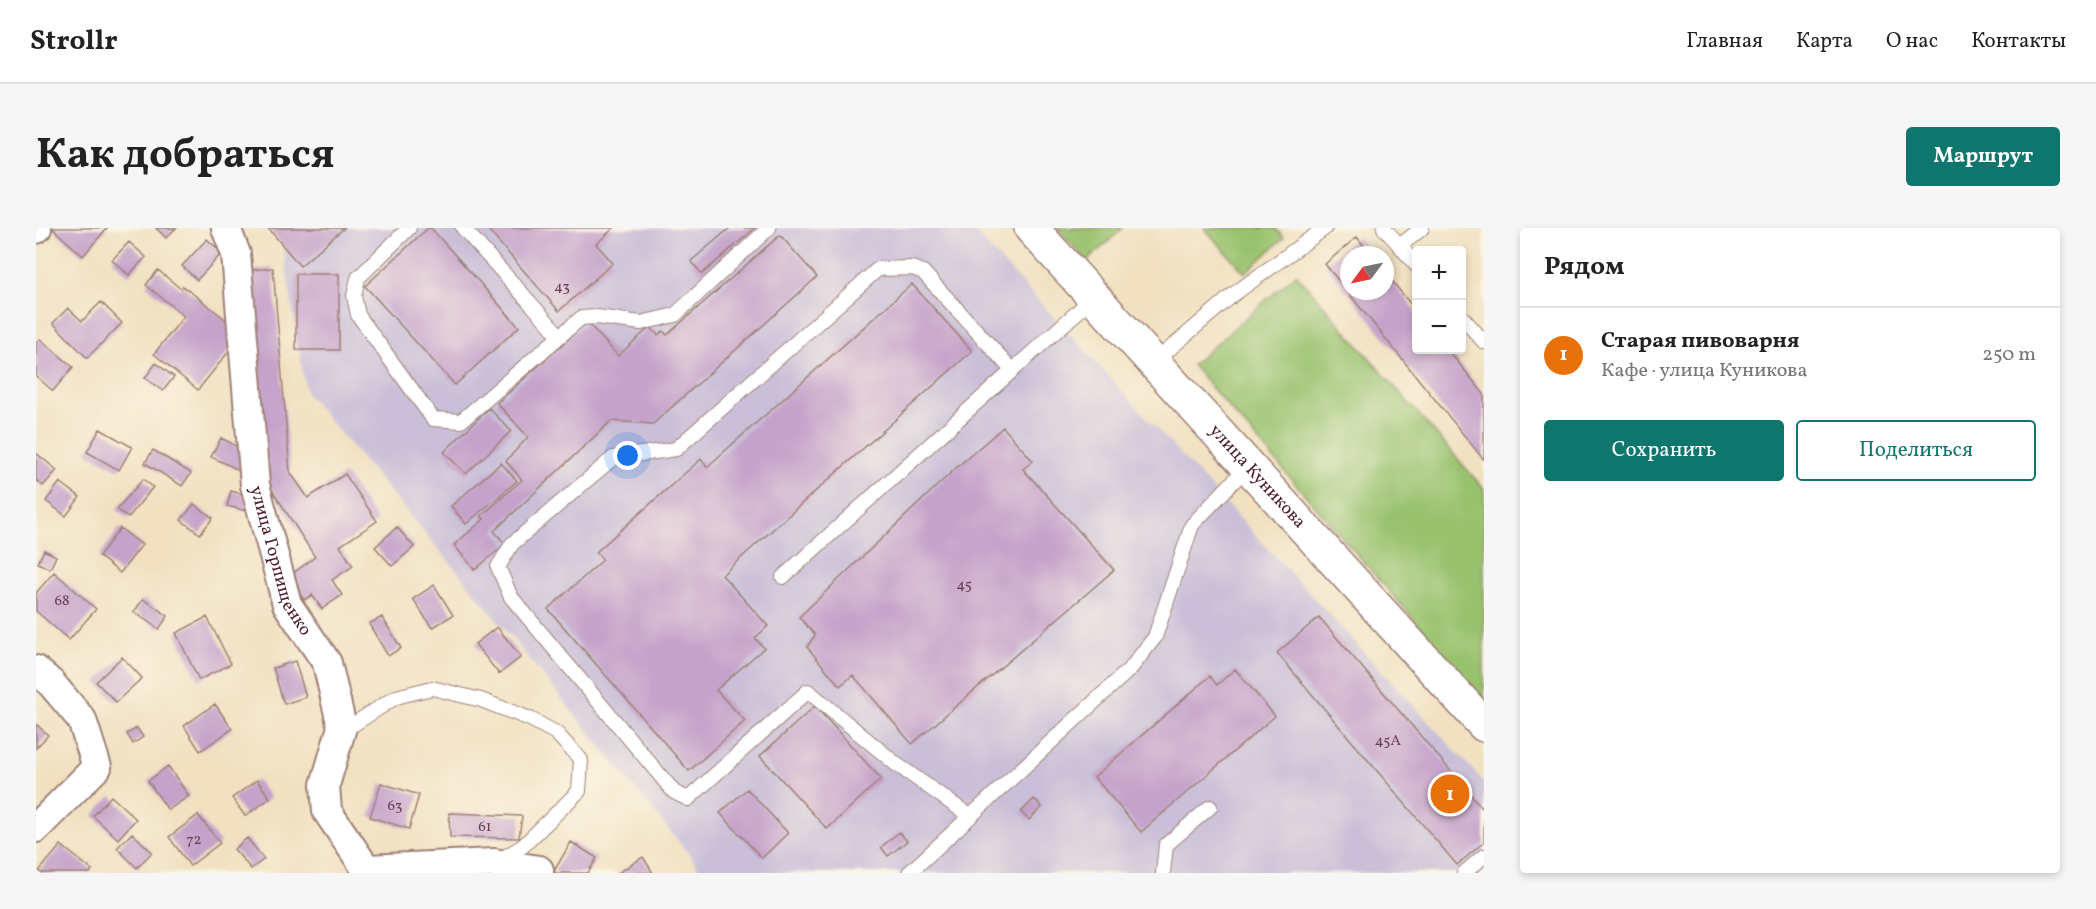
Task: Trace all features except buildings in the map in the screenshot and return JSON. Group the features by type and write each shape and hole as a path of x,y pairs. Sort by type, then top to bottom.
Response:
{"street":[{"name":"улица Горпищенко","path":"226,228 236,254 255,485 287,604 327,663 342,727 325,785 327,811 368,871"},
{"name":"улица Куникова","path":"1031,228 1484,725"},
{"path":"36,670 51,682 82,720 98,767 36,828"},
{"path":"368,871 494,864 538,870 539,873"}],"lane":[{"path":"409,228 358,278 354,296 358,315 433,419 461,421 581,318 597,316 641,323 675,315 770,228"},
{"path":"463,228 560,336"},
{"path":"1153,363 1234,294 1325,228"},
{"path":"1384,228 1412,261"},
{"path":"1400,246 1422,228"},
{"path":"970,816 897,764 808,691 688,799 674,792 511,597 498,567 512,544 613,458 676,448 878,269 912,268 923,272 1012,370"},
{"path":"783,577 1094,297"},
{"path":"1466,322 1484,342"},
{"path":"909,873 1131,668 1155,637 1192,525 1248,466"},
{"path":"342,727 354,724 396,697 432,688 481,700 530,719 556,733 581,760 579,791 523,846 494,864"},
{"path":"1163,873 1166,845 1210,807"},
{"path":"1464,873 1484,856"}],"shaded area":[{"path":"280,228 971,228 1484,782 1484,873 701,873 692,858 458,572 306,393"}],"green space":[{"path":"1057,228 1123,228 1087,261"},
{"path":"1204,228 1275,228 1284,238 1245,273"},
{"path":"1296,274 1484,489 1484,700 1192,365"}],"place":[{"name":"Старая пивоварня","path":"1450,794"}]}
